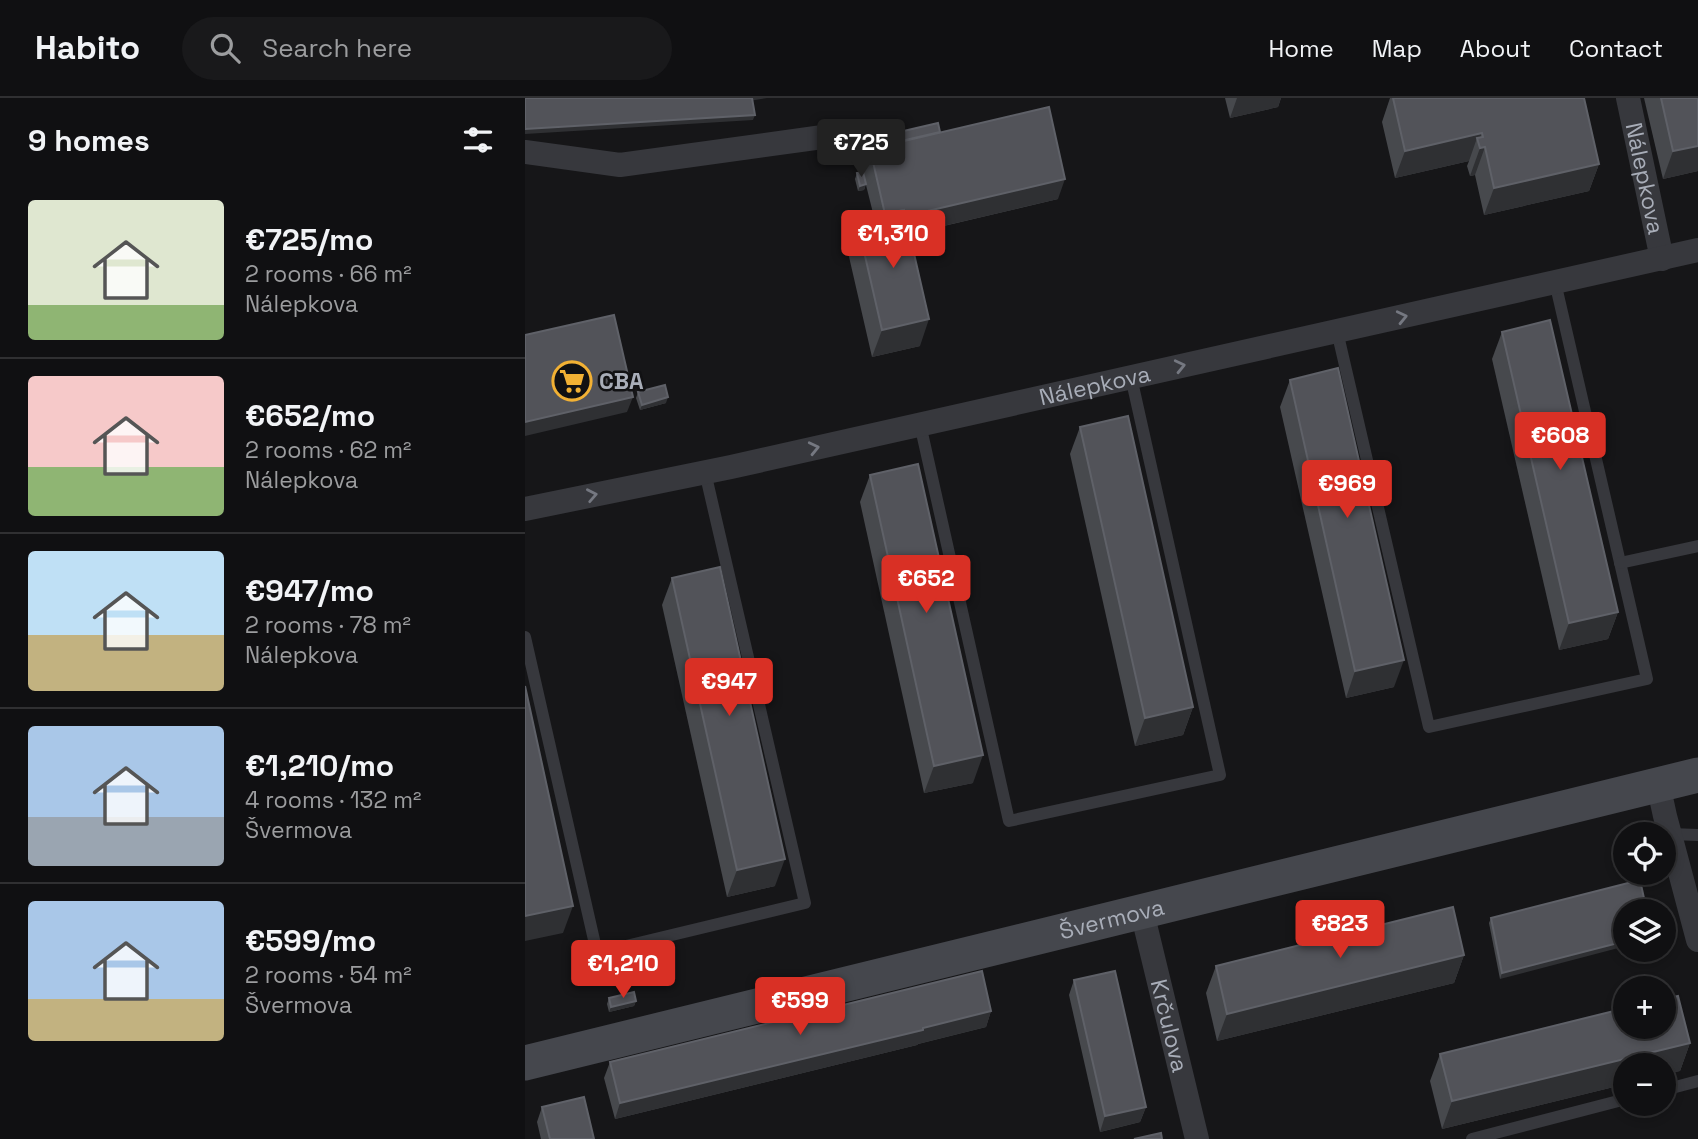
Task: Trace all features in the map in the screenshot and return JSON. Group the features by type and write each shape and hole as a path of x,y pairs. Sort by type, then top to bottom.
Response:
{"street":[{"name":"Nálepkova","path":"1628,98 1662,259"},
{"path":"525,152 620,164 837,135"},
{"name":"Nálepkova","path":"525,509 920,425 1698,250"},
{"name":"Švermova","path":"525,1063 1698,775"},
{"path":"1658,784 1667,822"},
{"path":"1676,857 1698,940"},
{"name":"Krčulova","path":"1142,912 1197,1139"}],"lane":[{"path":"1337,331 1429,727 1647,679 1555,282"},
{"path":"920,425 1010,821 1207,778 1220,775 1131,377"},
{"path":"525,637 597,953 805,903 705,472"},
{"path":"1620,563 1698,546"},
{"path":"1676,834 1698,835"},
{"path":"1676,1087 1698,1081"},
{"path":"1472,1139 1613,1103"}],"building":[{"path":"525,98 752,98 755,115 525,129"},
{"path":"1393,98 1584,98 1599,164 1494,188 1485,147 1480,148 1477,138 1483,137 1482,133 1405,151"},
{"path":"1661,98 1698,98 1698,146 1673,151"},
{"path":"1049,107 1065,179 906,216 904,210 885,214 870,149"},
{"path":"938,123 940,132 871,148 869,139"},
{"path":"863,172 866,184 860,186 857,173"},
{"path":"904,210 929,319 882,330 857,221"},
{"name":"CBA","path":"614,315 633,397 525,422 525,335"},
{"path":"1550,320 1618,612 1569,623 1502,332"},
{"path":"1338,368 1404,660 1355,671 1290,380"},
{"path":"665,385 668,397 642,405 638,392"},
{"path":"1128,416 1193,707 1145,718 1080,427"},
{"path":"918,464 983,755 934,766 870,475"},
{"path":"720,567 785,859 737,870 672,578"},
{"path":"525,686 573,906 525,916"},
{"path":"1620,885 1641,885 1644,899 1613,899 1613,944 1502,973 1491,918"},
{"path":"1453,907 1464,955 1227,1014 1216,966"},
{"path":"982,971 991,1011 620,1103 610,1062"},
{"path":"1115,971 1146,1107 1105,1116 1074,980"},
{"path":"634,992 636,1001 611,1007 609,998"},
{"path":"1676,996 1690,1043 1649,1053 1613,1053 1613,1062 1452,1101 1440,1054 1613,1011 1613,1039 1676,1039"},
{"path":"584,1097 594,1139 550,1139 542,1107"},
{"path":"1161,1133 1162,1139 1134,1139"}],"place":[{"name":"CBA","path":"572,381"}]}
